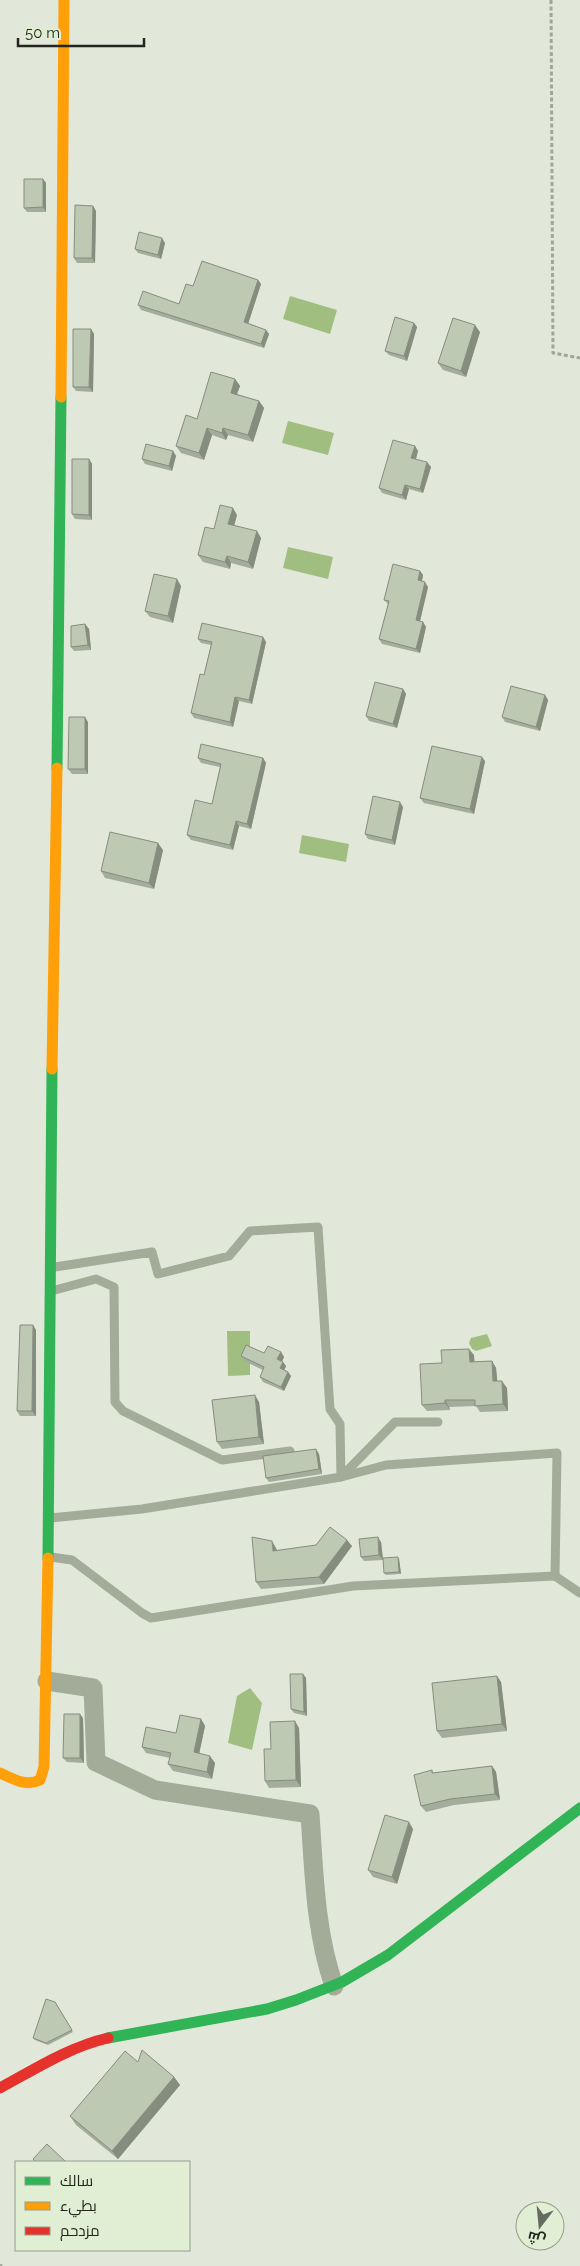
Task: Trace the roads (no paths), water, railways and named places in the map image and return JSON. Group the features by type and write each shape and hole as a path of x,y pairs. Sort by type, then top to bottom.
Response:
{"street":[{"path":"0,1773 26,1785 34,1784 40,1780 44,1767 50,1557 53,953 59,650 64,0"},
{"path":"46,1682 93,1688 96,1762 155,1790 310,1814 316,1901 323,1955 334,1986"},
{"path":"0,2088 86,2043 262,2009 334,1986 367,1970 412,1938 580,1808"}],"lane":[{"path":"52,1268 152,1252 158,1274 229,1256 250,1231 318,1227 330,1409 340,1424 341,1477"},
{"path":"52,1291 96,1279 114,1287 115,1402 123,1411 222,1460 290,1451"},
{"path":"341,1477 395,1422 438,1422"},
{"path":"50,1518 142,1508 341,1477 386,1465 557,1452 554,1576"},
{"path":"50,1557 72,1560 151,1618 353,1586 554,1576 580,1593"}]}
